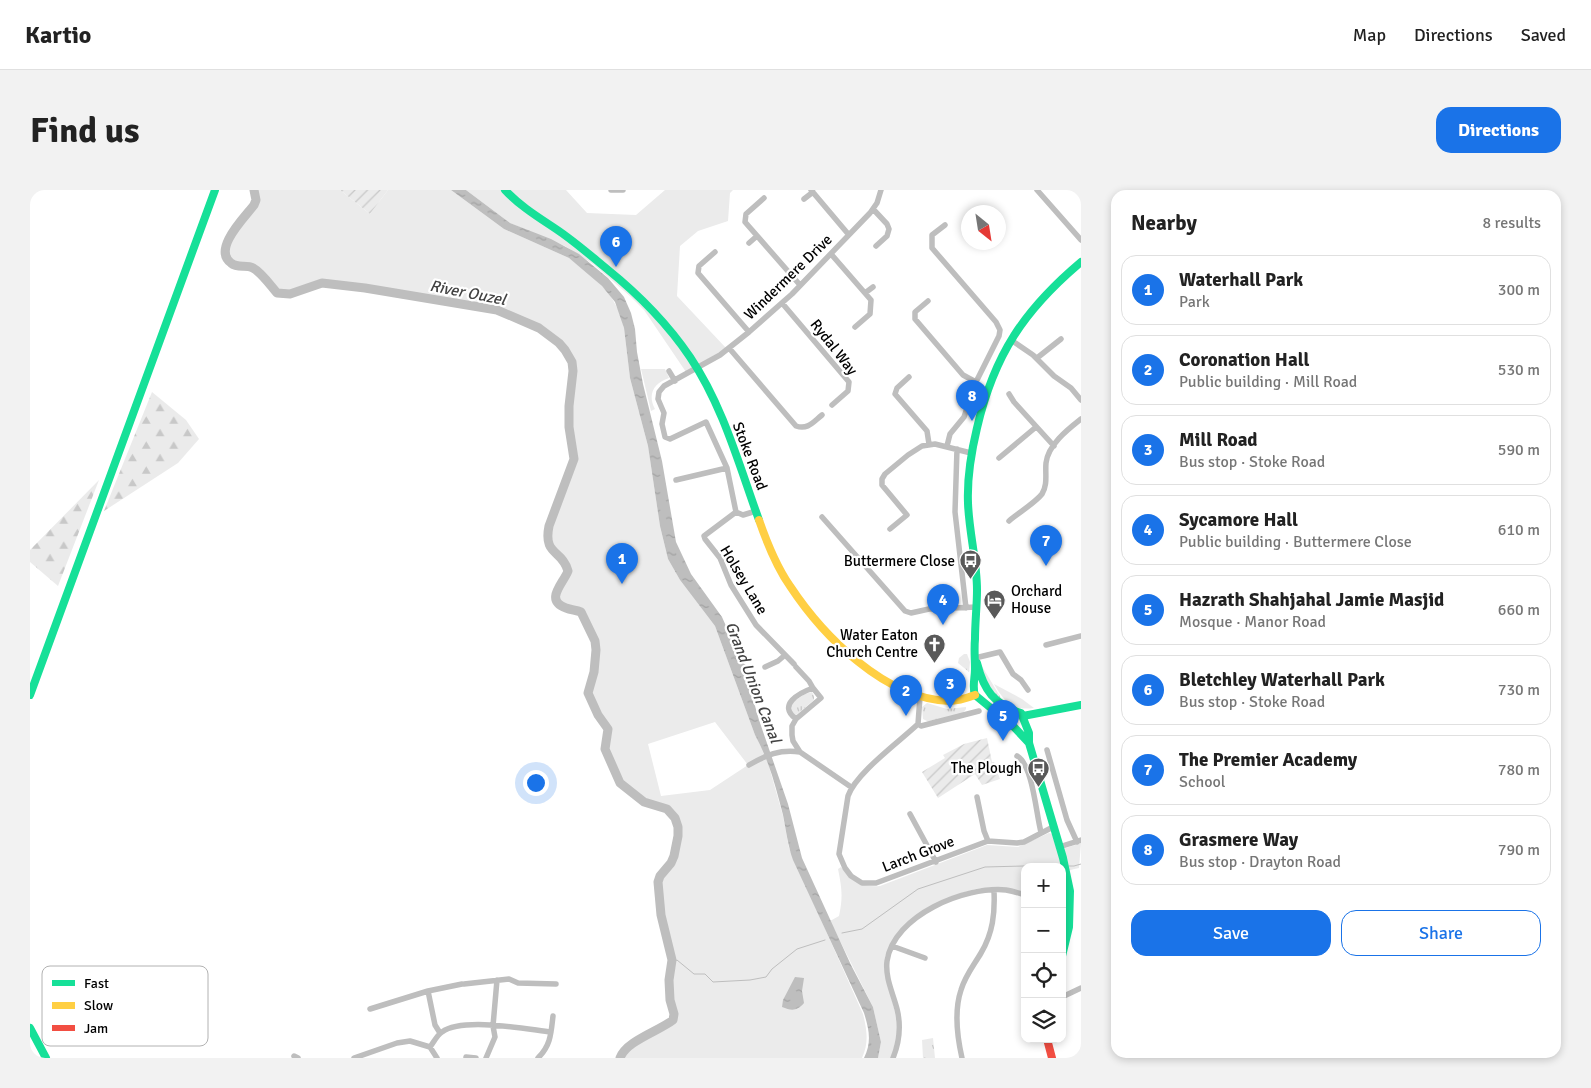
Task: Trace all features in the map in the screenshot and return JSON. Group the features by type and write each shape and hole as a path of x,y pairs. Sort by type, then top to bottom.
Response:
{"main road":[{"path":"30,696 215,190"},
{"name":"Stoke Road","path":"505,190 522,205 607,267 632,289 677,339 698,368 725,426 780,570 799,598 824,628 875,675 898,688 920,697 950,702 977,696"},
{"path":"1029,743 1011,724 973,691 977,607 976,579 968,512 968,486 972,453 986,390 996,366 1011,340 1039,300 1081,262"},
{"path":"975,659 985,694 977,696"},
{"path":"974,686 978,683 1013,712 1019,712 1023,718 1029,733 1029,743 1064,863"},
{"path":"1023,718 1081,705"},
{"path":"1011,724 1008,716 1013,712"},
{"path":"1011,724 1020,726 1023,718"},
{"path":"1063,953 1070,927 1066,899 1070,891 1066,871"},
{"path":"30,1028 46,1058"},
{"path":"1048,1043 1052,1058"}],"street":[{"path":"612,190 623,190"},
{"name":"Windermere Drive","path":"674,381 729,348 782,303 873,209 878,200 880,190"},
{"path":"1037,190 1080,237"},
{"path":"804,199 812,191 849,235"},
{"path":"764,198 746,214 745,222 800,285"},
{"path":"873,209 887,224 889,229 887,236 876,246"},
{"path":"944,225 932,236 932,248 1000,327 999,336 976,382 964,417 950,434 947,446"},
{"path":"750,243 757,236"},
{"path":"715,252 699,266 698,273 749,332"},
{"path":"831,254 871,300 869,315 855,327"},
{"path":"865,293 873,286"},
{"path":"928,301 915,312 915,319 963,375 976,382"},
{"name":"Rydal Way","path":"782,303 849,382 848,391 832,405"},
{"path":"1037,358 1061,339"},
{"path":"1011,340 1037,358 1081,400"},
{"path":"729,348 796,426 807,427 822,414"},
{"path":"669,371 674,381 664,386 659,394 659,402 664,413 662,424 665,437 670,439 706,422 727,468 736,512 742,515 756,510"},
{"path":"908,377 897,388 895,394 927,431 929,444"},
{"path":"1009,394 1054,446"},
{"path":"1009,521 1042,494 1046,484 1046,463 1050,450 1068,429 1081,419"},
{"path":"999,458 1036,427"},
{"path":"890,529 907,515 883,487 882,479 885,474 911,452 929,444 947,446 972,453"},
{"path":"957,449 955,512 966,608"},
{"path":"676,480 727,468"},
{"name":"Holsey Lane","path":"736,512 704,536 704,538 720,558 731,585 756,625 795,665 813,688"},
{"path":"822,517 905,611 977,607"},
{"path":"1046,645 1081,636"},
{"path":"975,659 1000,652 1012,674 1021,680 1028,690"},
{"path":"765,667 778,661 785,655"},
{"path":"796,719 788,711 789,702 804,691 813,688 821,698 796,719 792,726 792,735 800,752"},
{"path":"748,765 772,753 788,750 800,752 851,787 891,747 918,724 920,697"},
{"path":"918,724 921,726 979,711"},
{"path":"1047,750 1067,820 1079,841 1059,847"},
{"path":"1017,756 1022,759 1025,765 1037,805 1041,832"},
{"name":"Larch Grove","path":"851,787 848,796 840,854 845,868 862,883 876,883 988,841 1024,842 1054,827"},
{"path":"977,797 988,841"},
{"path":"910,814 936,862"},
{"path":"962,1058 957,1035 960,992 967,975 982,952 991,932 995,910 994,890"},
{"path":"893,1058 899,1027 898,1012 888,978 887,961 892,946 907,924 933,907 978,892 1005,890 1021,894"},
{"path":"892,946 925,958"},
{"path":"370,1009 428,991 463,984 509,979 518,983 556,984"},
{"path":"486,1058 494,1037 493,1026 497,980"},
{"path":"1066,994 1081,988"},
{"path":"428,991 436,1024 440,1032"},
{"path":"538,1058 548,1047 553,1016"},
{"path":"430,1047 440,1032 468,1024 551,1032"},
{"path":"354,1058 410,1041 430,1047 437,1058"},
{"path":"466,1056 476,1058"}],"green space":[{"path":"254,190 340,190 370,214 388,190 451,190 504,229 569,258 593,277 609,293 620,313 624,328 630,378 648,446 660,526 668,559 680,580 715,626 755,735 764,750 783,816 789,848 863,1014 867,1036 862,1058 620,1058 629,1046 673,1019 674,1014 670,1000 669,980 672,960 661,915 658,882 674,856 678,827 675,818 667,809 644,802 620,783 605,749 608,729 598,715 588,693 594,672 595,641 581,612 565,607 556,600 557,591 565,578 567,567 549,546 548,536 549,526 574,459 569,427 572,362 559,343 539,328 497,310 365,288 322,283 290,294 277,293 263,276 253,268 234,265 226,257 225,250 232,233 256,200","holes":["715,722 748,765 710,790 661,796 648,744"]},
{"path":"340,190 388,190 370,214"},
{"path":"466,190 566,190 587,213 636,215 665,190 733,190 730,193 728,221 698,231 680,246 677,296 726,348 686,372 644,310 593,264 565,246 510,223"},
{"path":"641,369 665,369 669,378 659,383 653,390 652,399 655,409 651,411"},
{"path":"152,392 186,420 199,439 178,463 104,511"},
{"path":"99,480 58,586 30,562 30,550"},
{"path":"967,654 970,662 969,672 958,663 959,658"},
{"path":"980,663 1001,698 1000,699 987,682"},
{"path":"994,684 1022,699 1034,708 1019,708 1009,704"},
{"path":"812,692 814,700 795,716 792,714 791,703"},
{"path":"927,703 947,709 966,707 966,709 963,713 929,722 923,719 922,707"},
{"path":"987,738 992,762 994,762 1000,779 982,785 975,774 938,798 922,772 945,758 943,755 964,744"},
{"path":"1049,833 1052,834 1057,851 1081,843 1079,868 1066,871 1066,863 1021,863 1021,891 982,888 964,892 951,896 928,908 907,924 885,957 885,972 894,1006 896,1030 891,1058 878,1058 881,1042 873,1007 830,921 839,916 841,903 838,869 841,867 858,882 868,886 880,886 987,845 1018,847"},
{"path":"933,1038 935,1058 923,1058 922,1040"}],"water":[{"path":"451,190 466,190 510,223 551,239 579,254 608,278 624,297 635,329 643,384 662,461 676,542 691,574 722,617 742,662 747,666 749,672 746,674 759,720 788,804 802,858 851,965 873,1007 881,1042 878,1058 864,1058 867,1052 869,1036 864,1013 793,860 772,774 755,735 715,626 680,580 668,559 660,526 648,446 630,378 624,328 615,302 602,286 569,258 504,229"},
{"path":"795,977 804,978 802,991 804,1003 794,1010 782,1007 783,1000"}],"waterway":[{"name":"River Ouzel","path":"254,190 256,200 254,205 232,233 225,250 226,257 234,265 250,267 256,270 277,293 290,294 322,283 365,288 497,310 539,328 559,343 572,362 569,427 574,459 549,526 548,536 551,548 562,559 568,571 557,591 556,601 566,608 581,612 595,641 594,672 588,693 598,715 608,729 605,749 620,783 644,802 667,809 675,818 678,827 674,856 658,882 661,915 672,960 669,980 670,1000 674,1014 673,1020 629,1046 620,1058"},
{"path":"1069,866 1081,864"},
{"path":"842,933 862,929 918,889 985,867 1021,866"},
{"path":"671,963 677,960 694,974 705,974 713,982 750,980 766,977 772,969 797,949 825,940"}],"traffic: fast":[{"path":"30,695 215,190"},
{"path":"505,190 523,206 569,238 619,279 672,332 690,357 712,395 737,457 759,520"},
{"path":"975,695 977,579 969,514 968,484 977,428 992,378 1014,336 1043,298 1081,262"},
{"path":"977,663 987,689 997,701 1021,713 1029,733 1029,743 1063,858 1070,891 1069,927 1063,953"},
{"path":"975,695 1014,727 1029,743"},
{"path":"1023,716 1081,705"},
{"path":"30,1028 46,1058"}],"traffic: slow":[{"path":"759,520 772,554 790,586 820,625 858,662 879,677 925,698 952,701 975,695"}],"traffic: jam":[{"path":"1048,1043 1052,1058"}],"place":[{"name":"Bletchley Waterhall Park","path":"616,267"},
{"name":"Grasmere Way","path":"972,421"},
{"name":"The Premier Academy","path":"1046,566"},
{"name":"Buttermere Close","path":"971,580"},
{"name":"Waterhall Park","path":"622,584"},
{"name":"Orchard House","path":"995,619"},
{"name":"Sycamore Hall","path":"943,625"},
{"name":"Water Eaton Church Centre","path":"934,663"},
{"name":"Mill Road","path":"950,709"},
{"name":"Coronation Hall","path":"906,716"},
{"name":"Hazrath Shahjahal Jamie Masjid","path":"1003,741"},
{"name":"The Plough","path":"1038,787"}],"water label":[{"name":"Grand Union Canal","path":"754,682"}]}
